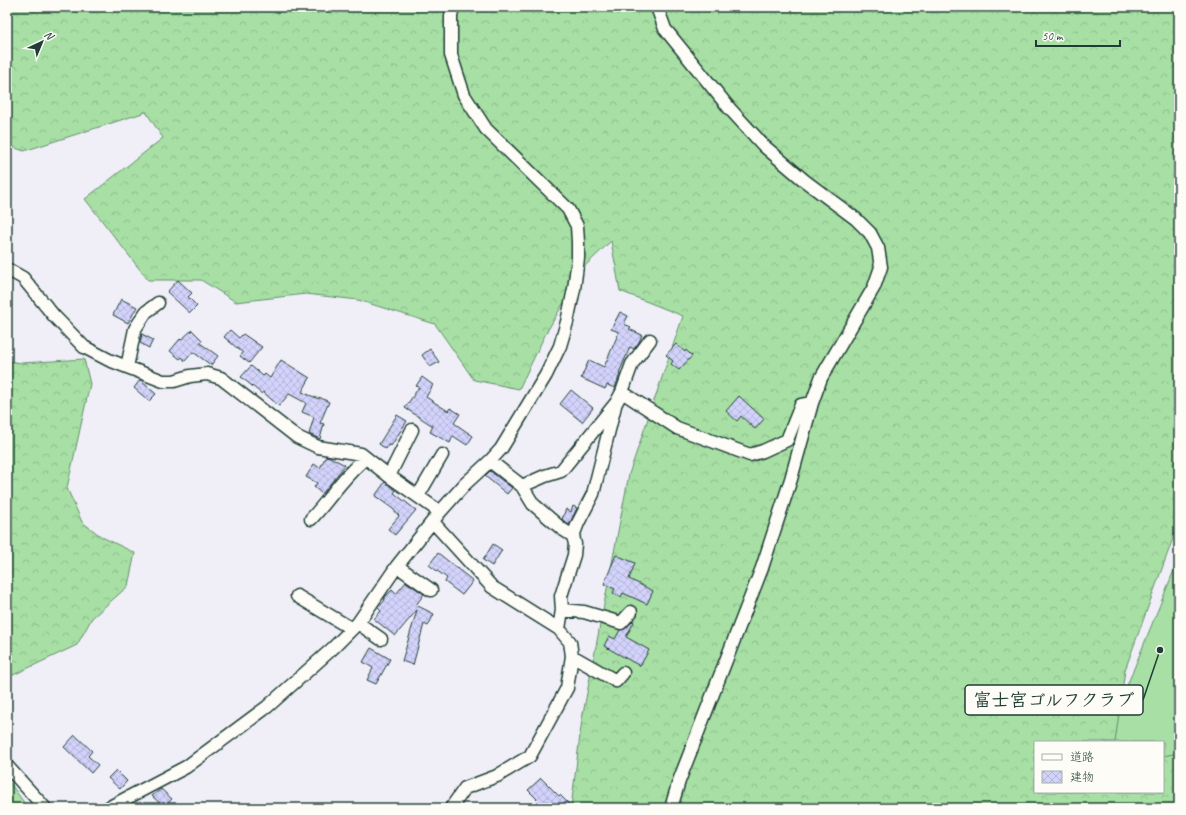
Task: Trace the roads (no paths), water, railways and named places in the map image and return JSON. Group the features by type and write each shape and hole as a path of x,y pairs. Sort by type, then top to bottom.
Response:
{"street":[{"path":"108,808 186,767 204,754 267,707 305,674 355,626 397,566 440,512 465,484 501,449 546,375 560,346 574,288 578,258 577,226 568,209 486,129 464,95 451,55 451,16 453,7"},
{"path":"657,7 665,29 730,110 764,146 805,181 856,219 870,233 878,248 881,267 874,287 821,378 812,403 791,479 762,568 679,781 671,808"},
{"path":"7,269 23,278 54,316 84,347 109,360 163,381 174,381 190,376 207,374 221,378 297,437 318,446 361,454 440,512"},
{"path":"127,367 135,328 146,312 158,303"},
{"path":"559,629 562,610 561,596 574,555 575,544 573,536 578,523 594,494 619,397 632,364 650,340"},
{"path":"619,397 677,428 750,455 787,440 801,405 812,403"},
{"path":"522,486 561,471 619,397"},
{"path":"389,476 412,430"},
{"path":"418,496 442,455"},
{"path":"311,518 321,508 353,468 366,458"},
{"path":"490,461 522,486 533,504 562,530 573,536"},
{"path":"433,522 492,587 559,629 570,642 572,656 567,688 530,756 497,776 466,788 451,808"},
{"path":"397,566 431,590"},
{"path":"297,596 381,639"},
{"path":"562,610 584,612 621,623 631,612"},
{"path":"572,656 616,681 623,673"},
{"path":"7,766 45,808"}],"place":[{"name":"富士宮ゴルフクラブ","path":"1160,650"}]}
